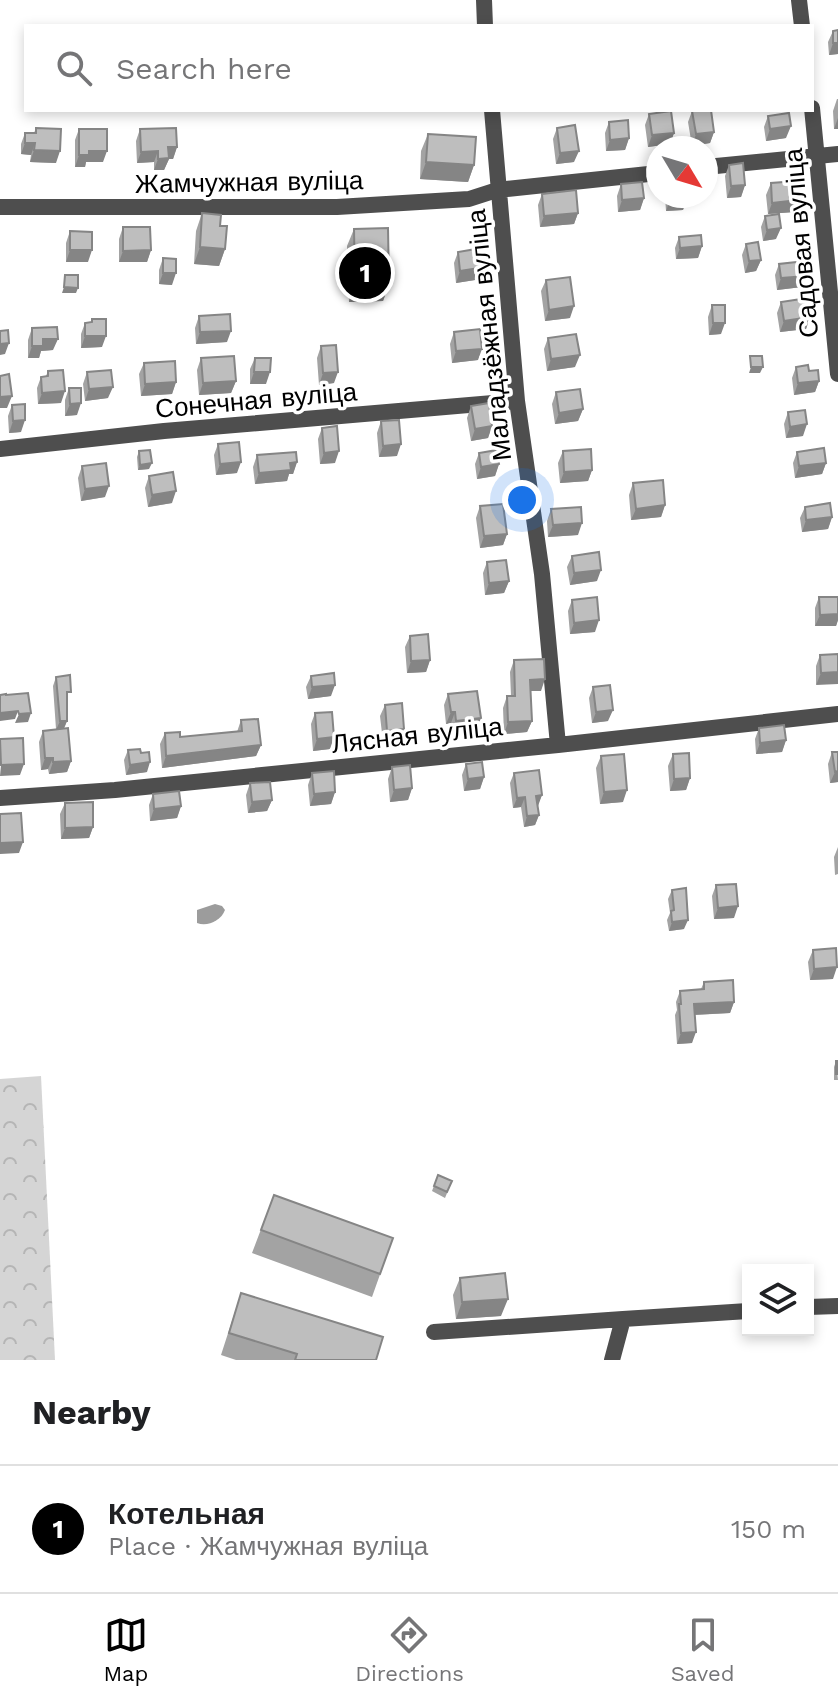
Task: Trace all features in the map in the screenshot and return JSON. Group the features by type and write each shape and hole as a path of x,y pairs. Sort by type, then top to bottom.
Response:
{"street":[{"path":"484,0 485,24"},
{"path":"799,0 802,24"},
{"name":"Маладзёжная вуліца","path":"492,112 517,401 542,574 558,745"},
{"name":"Садовая вуліца","path":"812,112 838,374"},
{"path":"718,166 838,154"},
{"name":"Жамчужная вуліца","path":"0,207 337,207 469,199 497,190 646,174"},
{"name":"Сонечная вуліца","path":"0,449 164,431 517,401"},
{"name":"Лясная вуліца","path":"0,798 115,790 838,714"},
{"path":"814,1307 838,1306"},
{"path":"434,1332 742,1311"},
{"path":"612,1360 623,1319"}],"green space":[{"path":"41,1076 55,1360 0,1360 0,1079"}],"shaded area":[{"path":"215,904 225,910 220,917 209,924 197,923 197,910"}],"building":[{"path":"838,30 838,43 833,43 833,31"},
{"path":"671,112 674,133 652,135 649,114"},
{"path":"692,112 711,112 714,132 696,134"},
{"path":"789,113 791,126 770,129 768,116"},
{"path":"628,120 629,138 610,140 609,122"},
{"path":"575,125 579,151 560,153 557,128"},
{"path":"36,128 61,129 60,151 34,150 35,143 25,143 25,133 36,133"},
{"path":"176,128 177,147 168,147 169,158 158,159 158,151 141,152 140,129"},
{"path":"79,129 107,129 107,151 89,151 89,155 79,155"},
{"path":"428,134 476,137 474,165 426,162"},
{"path":"743,163 745,185 731,186 729,165"},
{"path":"797,181 798,200 772,203 771,183"},
{"path":"642,182 644,198 622,200 621,184"},
{"path":"576,190 578,213 544,216 542,194"},
{"path":"202,213 221,215 220,226 227,226 225,249 200,247"},
{"path":"779,214 781,228 767,230 765,216"},
{"path":"123,227 150,227 151,250 123,251"},
{"path":"388,228 389,284 355,285 354,229"},
{"path":"70,231 92,232 92,250 70,250"},
{"path":"701,235 702,246 680,248 679,237"},
{"path":"758,242 761,260 749,261 746,244"},
{"path":"476,249 479,268 460,271 458,252"},
{"path":"163,258 176,259 176,273 163,273"},
{"path":"805,261 807,276 781,278 779,264"},
{"path":"65,275 78,275 78,288 64,287"},
{"path":"570,277 574,306 549,310 546,280"},
{"path":"808,298 810,317 784,321 781,302"},
{"path":"712,305 725,305 725,323 713,323"},
{"path":"230,314 231,331 200,332 199,316"},
{"path":"92,319 106,319 106,336 85,336 85,323 92,322"},
{"path":"57,327 58,339 43,339 43,346 32,346 32,328"},
{"path":"480,329 482,349 456,351 454,332"},
{"path":"8,330 9,343 0,344 0,331"},
{"path":"576,334 580,355 551,359 548,338"},
{"path":"336,345 338,372 323,373 321,346"},
{"path":"234,356 236,381 203,383 201,358"},
{"path":"750,356 762,356 763,367 751,367"},
{"path":"255,358 271,358 270,372 254,372"},
{"path":"175,361 176,382 145,384 144,363"},
{"path":"808,365 809,371 818,370 819,381 798,383 796,367"},
{"path":"63,370 65,391 42,393 41,377 48,376 48,371"},
{"path":"111,370 113,387 89,389 87,372"},
{"path":"9,374 12,396 0,397 0,376"},
{"path":"69,388 81,388 81,403 70,404"},
{"path":"580,389 583,409 559,413 556,392"},
{"path":"489,403 492,426 475,429 471,406"},
{"path":"25,404 25,420 13,421 12,405"},
{"path":"805,410 807,424 790,427 788,412"},
{"path":"399,420 401,444 383,446 381,421"},
{"path":"337,426 339,451 324,453 322,428"},
{"path":"239,442 241,462 220,464 218,444"},
{"path":"824,448 826,463 799,466 797,452"},
{"path":"591,449 592,470 564,472 563,451"},
{"path":"150,450 152,463 140,465 139,451"},
{"path":"497,450 499,464 481,467 479,453"},
{"path":"296,452 297,462 290,463 291,470 259,473 257,455"},
{"path":"106,463 109,486 85,489 82,466"},
{"path":"173,472 176,491 152,495 149,476"},
{"path":"663,480 665,505 636,509 633,483"},
{"path":"830,503 832,517 806,520 805,507"},
{"path":"503,504 507,534 484,536 480,506"},
{"path":"581,507 582,523 553,525 551,509"},
{"path":"599,552 601,570 574,573 572,556"},
{"path":"506,560 509,581 489,583 487,562"},
{"path":"597,597 599,620 574,623 572,600"},
{"path":"819,597 838,597 838,614 820,615"},
{"path":"428,634 430,660 411,661 410,636"},
{"path":"838,654 838,672 821,673 820,655"},
{"path":"544,659 545,679 530,680 532,721 508,722 507,696 515,696 514,660"},
{"path":"334,673 335,685 312,687 311,676"},
{"path":"70,675 67,721 60,721 56,677"},
{"path":"610,685 613,710 596,712 593,687"},
{"path":"477,691 481,718 456,721 448,694"},
{"path":"28,693 31,713 0,713 0,695"},
{"path":"402,703 404,729 387,731 385,705"},
{"path":"332,712 334,737 317,739 315,713"},
{"path":"258,719 261,745 166,756 165,733 180,732 180,737 242,731 241,720"},
{"path":"784,725 786,740 760,743 759,728"},
{"path":"68,728 71,761 53,762 53,758 45,758 43,731"},
{"path":"23,738 24,764 1,765 0,739"},
{"path":"140,749 141,753 149,752 150,762 130,765 128,750"},
{"path":"832,752 838,752 838,771 835,772"},
{"path":"689,753 690,778 674,779 673,754"},
{"path":"624,754 627,790 604,792 601,756"},
{"path":"482,762 484,777 468,779 466,764"},
{"path":"410,765 412,788 394,790 392,767"},
{"path":"539,770 542,795 536,796 539,815 527,816 525,797 517,798 514,773"},
{"path":"334,771 335,792 314,794 312,773"},
{"path":"270,782 272,800 252,802 250,783"},
{"path":"179,791 181,806 154,809 153,794"},
{"path":"93,802 93,827 65,828 65,803"},
{"path":"21,813 23,842 0,843 0,814"},
{"path":"736,884 738,906 718,908 716,885"},
{"path":"686,888 688,920 672,922 672,890"},
{"path":"836,948 837,967 814,969 813,950"},
{"path":"733,980 734,1002 694,1004 696,1032 681,1033 680,991 704,989 704,982"},
{"path":"438,1175 452,1181 447,1192 434,1186"},
{"path":"274,1195 393,1238 380,1274 261,1230"},
{"path":"505,1273 508,1299 462,1302 460,1278"},
{"path":"241,1293 383,1337 376,1360 295,1360 297,1354 229,1333"}],"place":[{"name":"Котельная","path":"365,273"}]}
